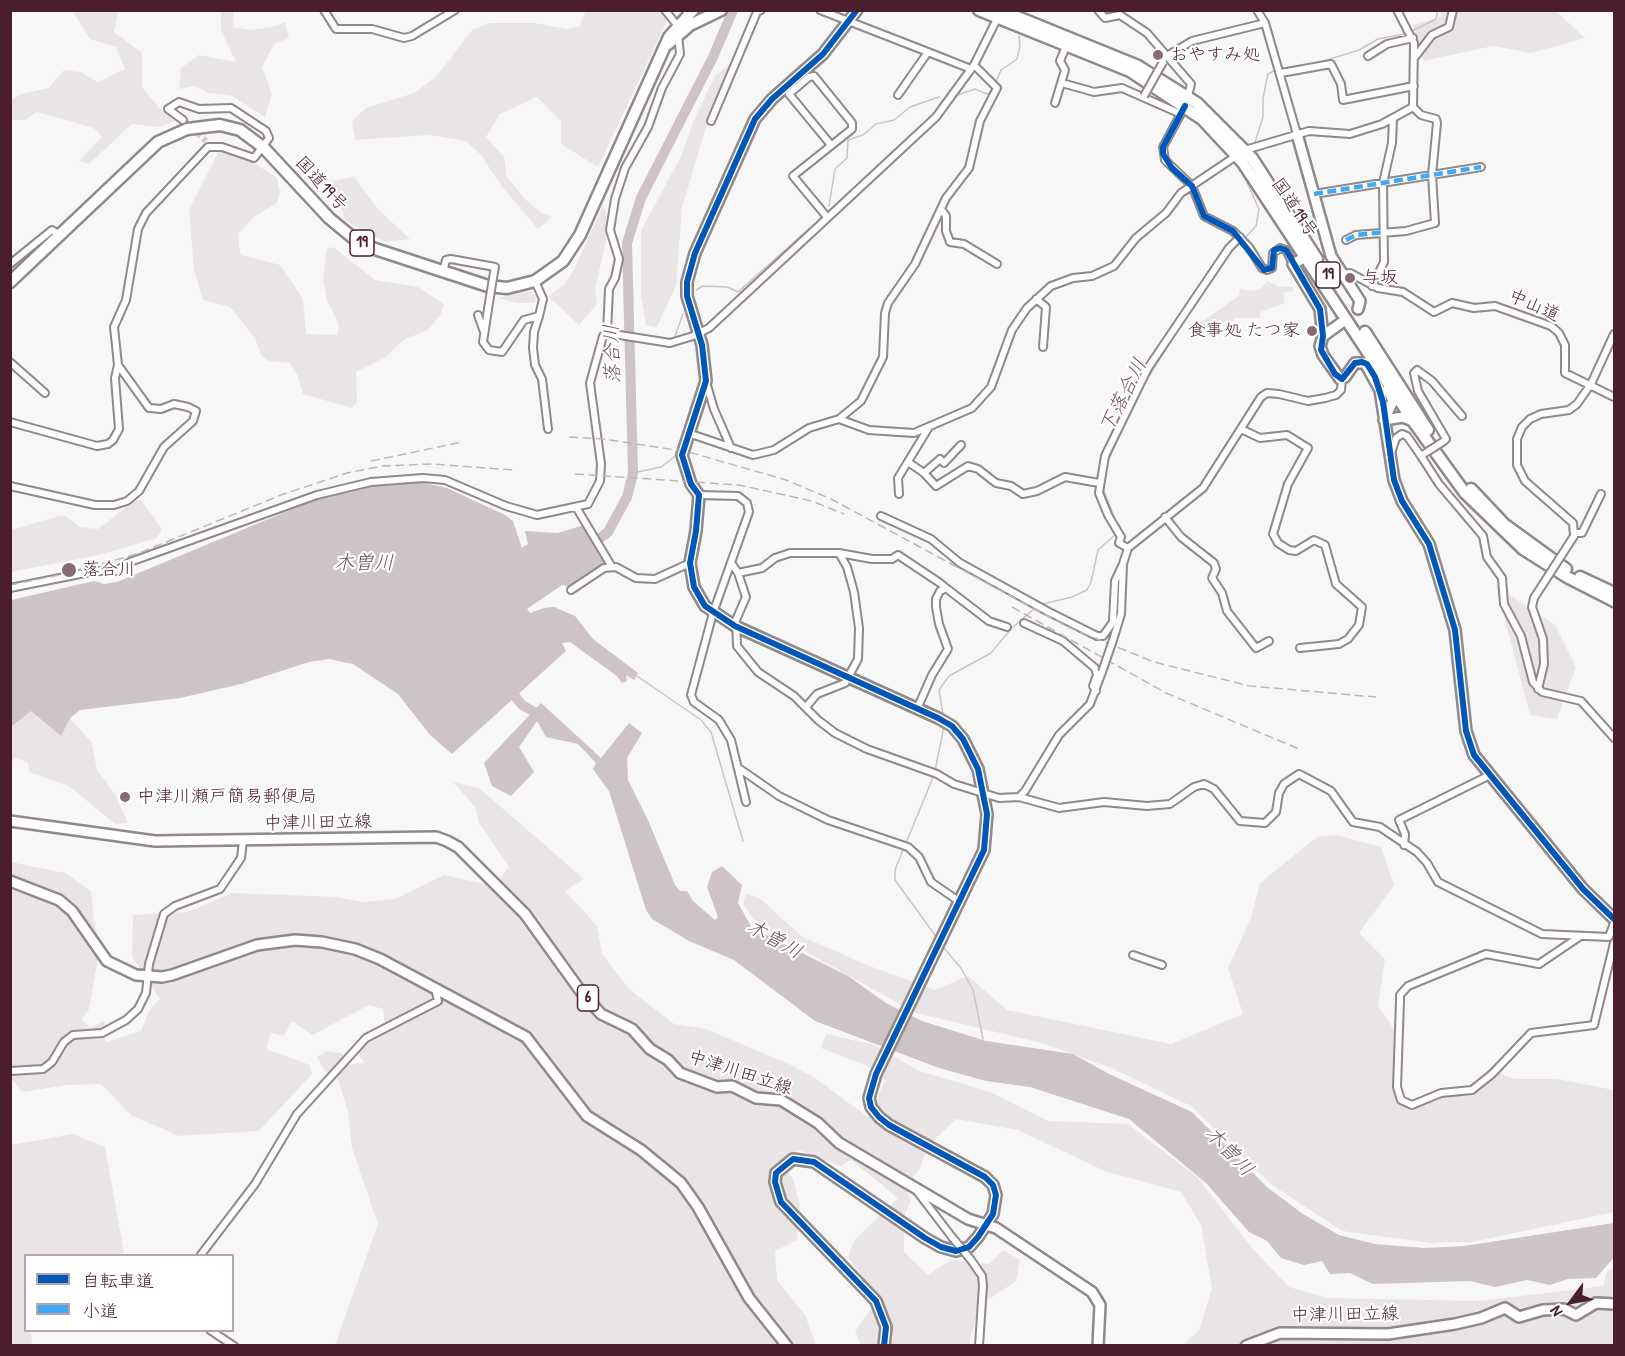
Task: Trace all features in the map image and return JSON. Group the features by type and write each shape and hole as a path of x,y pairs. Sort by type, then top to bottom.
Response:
{"highway":[{"name":"国道19号","path":"10,282 141,156 172,134 194,127 220,125 240,130 264,148 329,218 352,237 394,258 488,286 507,288 535,281 564,261 580,236 668,44 669,37 678,30 693,10"},
{"name":"国道19号","path":"979,10 999,13 1121,58 1185,105 1241,152 1441,449 1472,490 1504,524 1541,553 1571,572 1614,593"},
{"path":"678,30 718,11"},
{"name":"国道19号","path":"999,13 1139,76 1185,105"},
{"name":"国道19号","path":"1312,258 1413,421 1465,494 1502,531 1547,566 1614,601"}],"street":[{"path":"324,10 336,29 372,29 404,38 412,36 455,10"},
{"path":"610,333 609,290 615,278 619,259 610,230 615,199 625,168 648,127 662,88 680,54 678,30 665,10"},
{"path":"711,121 757,12 761,10"},
{"path":"820,10 972,67 995,84 980,120 969,168 958,180 941,209 915,264 888,303 885,313 883,357 861,400 844,412 839,419"},
{"path":"731,448 714,409 706,381 699,333 687,296 690,268 747,132 772,99 823,54 858,10"},
{"path":"1098,10 1105,18 1120,15 1147,33 1164,59 1191,84 1185,105 1163,147 1163,154 1172,168 1192,186 1204,216 1233,231 1264,270 1272,268 1273,253 1277,248 1286,250 1320,309 1323,336 1320,346 1323,355 1335,374 1342,379"},
{"path":"1257,10 1265,23 1280,71 1330,251 1360,300 1358,309"},
{"path":"1346,240 1356,235 1423,228 1436,223 1432,175 1437,123 1436,119 1421,115 1413,107 1412,37 1397,10"},
{"path":"1414,57 1432,35 1449,27 1453,10"},
{"path":"10,588 95,571 116,571 130,562 317,495 371,482 423,478 445,480 506,506 537,514 588,504 600,481 601,464 590,383 601,340 610,333 670,343 709,328 936,117 972,67 999,13"},
{"path":"1143,97 1164,59 1192,41 1265,23"},
{"path":"1368,56 1387,44 1412,37"},
{"path":"1055,103 1065,70 1060,61 1067,44"},
{"path":"898,95 928,52"},
{"path":"1280,71 1331,64 1341,84 1343,100 1414,86"},
{"path":"827,217 793,176 852,129 852,123 814,76 809,76 789,94 831,145"},
{"path":"1062,83 1101,92 1122,88 1143,97 1185,105"},
{"path":"10,422 97,446 108,444 113,440 119,429 115,378 118,365 114,327 126,300 142,220 207,144 254,158 264,148 269,138 266,131 231,108 199,109 179,102 168,109 183,120"},
{"path":"688,433 753,455 763,454 809,428 839,419 869,430 895,433 914,433 930,427 972,408 986,396 1019,316 1036,299 1051,286 1073,278 1092,276 1114,266 1136,238 1166,213 1177,196 1241,152 1315,131 1350,134 1393,118 1413,107"},
{"path":"1372,286 1384,262 1383,183 1392,143 1393,118"},
{"path":"1314,194 1481,167"},
{"path":"941,209 946,216 946,231 950,242 964,244 997,264"},
{"path":"10,264 52,230 61,235"},
{"path":"1128,548 1119,543 1120,535 1103,503 1099,483 1105,456 1148,368 1229,248 1242,240"},
{"path":"1293,264 1330,251"},
{"path":"443,272 446,260 451,259 495,267 483,342 489,350 502,352 524,320 539,316"},
{"name":"中山道","path":"1343,274 1350,273 1372,286 1402,292 1434,312 1452,303 1474,308 1495,306 1551,327 1559,333 1565,345 1565,373 1614,397"},
{"path":"535,281 543,299 534,332 533,348 535,365 542,379 548,429"},
{"path":"1036,299 1046,307 1043,347"},
{"path":"478,315 485,333"},
{"path":"1323,336 1341,323"},
{"path":"1538,689 1544,664 1543,639 1532,607 1534,598 1574,534 1570,520 1525,481 1517,465 1516,453 1522,427 1530,419 1541,414 1569,410 1591,384 1614,334"},
{"path":"10,362 45,393"},
{"path":"881,516 931,539 960,563 1041,608 1097,636 1103,636 1113,622 1115,581 1128,548 1203,488 1261,397 1267,393 1308,401 1336,395 1341,390 1342,379 1355,363 1367,364 1380,390 1388,456 1399,494 1429,544 1443,585 1460,658 1466,731 1474,755 1583,889 1614,921 1613,940 1594,1025 1532,1032 1486,1079 1472,1090 1440,1093 1412,1105 1401,1100 1397,1087 1400,995 1408,986 1486,954 1539,963 1579,936"},
{"path":"10,486 95,505 114,505 127,501 139,492 164,447 193,421 196,411 174,404 161,410 149,408 118,365"},
{"path":"1424,454 1446,439 1418,391 1414,373 1417,370 1432,381 1462,416"},
{"path":"1384,420 1393,400 1386,384 1386,378"},
{"path":"706,381 682,449 684,465 699,495 690,563 694,587 713,613 735,626 944,722 972,752 987,814 984,850 876,1074 869,1098 871,1107 879,1117 972,1168 993,1185 996,1203 988,1225 969,1246 956,1251 941,1247 814,1162 793,1159 776,1173 776,1193 781,1202 876,1301 886,1327 884,1346"},
{"path":"1384,420 1403,417 1413,421"},
{"path":"899,494 898,478 930,427"},
{"path":"1241,429 1260,438 1287,435 1308,448 1288,484 1273,534 1289,550 1296,551 1314,540 1325,545 1336,584 1362,607 1359,625 1348,639 1339,644 1300,648"},
{"path":"1388,456 1393,452 1395,441 1402,434 1407,436 1424,454 1438,484 1483,536 1487,557 1502,578 1504,604 1521,636 1533,682 1538,689 1552,696 1581,701 1614,738"},
{"path":"924,473 940,459 944,463 960,446"},
{"path":"908,462 938,486 964,467 973,466 990,480 1011,486 1023,494 1037,491 1065,477 1099,483"},
{"path":"1574,534 1582,533 1601,494"},
{"path":"699,495 738,496 747,503 749,512 713,613 691,695 694,702 719,720 731,740 746,802"},
{"path":"576,507 612,567 642,579 655,579 690,563"},
{"path":"1165,517 1181,537 1214,564 1216,569 1212,578 1222,593 1227,611 1256,648 1269,641"},
{"path":"738,573 762,568 775,558 790,553 838,552 872,559 903,556 989,621 1006,627"},
{"path":"806,707 817,694 845,683 858,659 859,628 854,592 847,567 838,552"},
{"path":"732,564 738,573 746,597 735,626 736,646 746,660 758,672 794,696 835,733 867,749 934,773 954,784 1007,799 1019,797 1059,808 1104,801 1125,805 1170,804 1194,787 1204,784 1214,789 1240,821 1266,824 1276,812 1279,793 1284,784 1299,774 1331,791 1353,822 1380,827 1404,845 1427,863 1438,882 1457,894 1542,934 1613,940"},
{"path":"1019,797 1044,763 1059,735 1087,708 1096,691 1121,614 1123,564"},
{"path":"572,590 598,571 612,567"},
{"path":"917,709 932,675 947,654 947,641 939,624 936,599 940,591 946,588"},
{"path":"1024,623 1063,641 1095,668 1097,675 1093,686 1096,691"},
{"path":"740,770 779,796 826,819 908,847 919,857 931,882 960,902"},
{"path":"1404,845 1404,834 1399,820 1490,776"},
{"name":"中津川田立線","path":"10,821 155,841 436,837 447,841 458,847 525,914 579,989 601,1014 632,1029 650,1048 668,1060 680,1073 717,1087 732,1086 756,1098 781,1100 818,1123 839,1143 968,1219 988,1225 1092,1292 1100,1305 1098,1346"},
{"path":"10,1071 43,1070 52,1062 64,1042 73,1035 102,1032 119,1025 138,1009 146,993 156,938 164,914 187,901 215,892 224,885 241,858 243,841"},
{"path":"10,881 59,900 72,911 107,960 120,969 148,977 172,975 256,945 295,940 322,942 355,949 435,988 526,1037 587,1116 671,1172 698,1207 748,1298 787,1346"},
{"path":"1133,955 1162,964"},
{"path":"202,1254 255,1185 297,1114 366,1038 438,1001 435,988"},
{"path":"912,1186 982,1276 979,1346"},
{"name":"中津川田立線","path":"1246,1346 1280,1333 1388,1334 1455,1324 1481,1318 1505,1308 1519,1317 1543,1310 1564,1309 1576,1315 1596,1303 1614,1304"},
{"path":"213,1332 234,1346"}],"shaded area":[{"path":"119,10 114,32 142,53 142,87 159,108 175,121 160,127 132,124 89,164 79,161 102,137 94,128 37,112 25,120 11,120 11,100 22,94 49,88 64,70 80,72 98,82 125,69 116,47 90,39 73,11"},
{"path":"221,11 234,11 233,27 249,30 273,27 285,22 289,38 274,44 262,67 272,94 265,117 232,96 209,93 195,86 179,89 181,68 199,55 236,62 221,30"},
{"path":"586,11 660,11 667,21 598,167 561,144 561,121 537,97 500,114 486,137 504,157 507,177 525,199 540,212 552,217 538,229 504,189 480,154 466,141 430,135 355,140 352,121 366,108 414,93 437,76 472,30 490,23 534,23 567,29 579,27"},
{"path":"1440,11 1560,11 1557,12 1585,38 1531,53 1493,46 1423,61 1413,25 1441,17"},
{"path":"730,64 731,73 705,130 682,208 676,285 657,327 646,325 641,294 641,231 682,154 693,122 715,76"},
{"path":"220,149 248,159 277,178 280,192 277,203 255,216 238,234 240,251 241,255 280,265 303,299 306,334 337,335 339,324 327,300 323,279 327,249 333,247 375,280 418,287 444,304 441,314 428,330 403,340 386,357 356,372 357,402 352,408 303,394 298,376 290,363 268,361 261,355 255,338 230,307 203,300 194,270 189,210"},
{"path":"354,177 377,208 410,239 385,242 346,221 331,181"},
{"path":"603,206 606,211 606,241 595,289 597,304 579,325 548,296 565,284"},
{"path":"1267,281 1281,287 1293,286 1293,291 1283,293 1285,303 1260,312 1260,318 1234,318 1234,321 1225,322 1196,339 1192,334 1195,326 1239,296 1240,289 1251,291 1262,288"},
{"path":"531,291 536,298 535,303 517,303 498,298"},
{"path":"141,500 162,529 157,538 99,555 11,572 11,530 59,516 66,516 80,527 98,529 134,501"},
{"path":"1496,586 1555,625 1576,667 1557,719 1530,715"},
{"path":"31,711 70,718 92,743 97,770 115,794 128,823 115,824 69,786 30,772 27,762 15,758 11,763 11,727"},
{"path":"453,782 479,788 584,879 565,891 597,926 602,954 629,989 674,1024 706,1029 791,1065 815,1078 868,1117 885,1081 868,1066 821,1048 826,1034 874,1045 920,1071 990,1092 1048,1121 1128,1124 1197,1177 1252,1248 1289,1287 1328,1298 1480,1301 1603,1286 1607,1271 1614,1268 1614,1345 1183,1345 1199,1330 1212,1289 1201,1225 1181,1192 1105,1171 1018,1130 956,1119 928,1146 920,1168 906,1187 911,1201 904,1216 904,1252 928,1275 951,1260 989,1264 1003,1250 1020,1260 1016,1281 979,1306 969,1345 861,1345 855,1332 878,1298 848,1257 854,1241 898,1198 851,1160 840,1166 799,1150 781,1162 794,1181 800,1207 797,1240 775,1251 777,1280 805,1315 816,1345 335,1345 378,1224 352,1148 348,1112 338,1079 325,1071 317,1057 326,1051 341,1053 349,1065 364,1062 357,1053 368,1039 386,1029 383,1009 369,1005 312,1035 292,1021 284,1036 271,1033 266,1049 310,1065 312,1074 259,1131 179,1136 131,1115 101,1084 67,1085 22,1092 11,1078 11,862 65,873 91,891 94,921 99,940 89,949 98,959 89,1009 82,1020 90,1028 104,1021 107,1042 141,1031 149,1011 160,999 132,957 133,915 187,912 232,893 337,897 363,902 395,899 444,875 494,886 509,867 479,823 475,807"},
{"path":"1337,835 1381,847 1394,885 1359,933 1385,959 1378,1005 1396,1033 1395,1092 1414,1109 1443,1095 1468,1095 1499,1073 1514,1079 1557,1079 1614,1090 1614,1212 1472,1242 1431,1243 1342,1231 1272,1185 1191,1106 1111,1068 1042,1043 916,1013 758,925 743,905 746,893 762,900 801,936 867,965 935,990 968,976 1007,1010 1171,1044 1243,1014 1228,968 1251,918 1260,883 1317,837"},
{"path":"73,1134 105,1147 124,1253 24,1254 24,1332 31,1332 32,1345 11,1345 11,1145"}],"water":[{"path":"420,482 447,488 505,515 513,521 522,548 528,544 525,531 558,533 584,525 609,565 572,587 562,585 527,609 530,613 554,607 575,616 593,639 638,673 634,680 626,675 627,681 622,683 617,676 570,642 562,643 566,651 452,754 430,735 398,694 353,664 329,659 309,662 241,684 180,698 80,710 70,718 61,736 31,711 11,727 11,600 94,581 104,584 117,582 314,500 368,485"},
{"path":"541,703 601,758 629,723 642,733 627,758 628,780 648,820 675,885 680,891 687,891 693,901 715,920 718,917 707,887 712,872 722,866 742,885 738,903 752,928 848,976 886,1003 922,1021 986,1041 1073,1054 1109,1074 1192,1112 1268,1188 1303,1214 1339,1235 1375,1244 1425,1248 1464,1246 1614,1223 1614,1257 1596,1278 1568,1279 1550,1285 1527,1280 1495,1287 1470,1281 1373,1284 1350,1273 1330,1274 1322,1261 1304,1265 1281,1258 1267,1241 1249,1232 1206,1183 1129,1119 1030,1087 986,1081 939,1068 815,1021 734,960 689,941 652,919 646,910 609,791 593,769 596,763 578,744 546,737 537,721 519,747 534,772 511,796 492,786 484,763"}],"waterway":[{"name":"落合川","path":"589,547 608,532 627,497 633,473 627,243 641,198 713,57 733,10"},
{"name":"下落合川","path":"1410,32 1436,19 1438,10"},
{"name":"下落合川","path":"1314,64 1359,50 1378,39 1405,34"},
{"path":"996,82 1001,70 1017,59 1020,46 1019,36"},
{"name":"下落合川","path":"1282,68 1298,67"},
{"name":"下落合川","path":"1255,142 1263,117 1263,98 1268,74 1277,69"},
{"path":"958,95 975,89 987,94 992,92"},
{"path":"829,206 835,169 847,158 848,140 863,135 876,124 894,120 910,107 939,97"},
{"name":"下落合川","path":"1244,239 1256,226 1259,209 1246,180"},
{"path":"696,290 703,286 727,287 738,292 822,217"},
{"name":"下落合川","path":"1141,389 1186,317 1230,252 1240,242"},
{"path":"675,336 683,314"},
{"path":"633,473 661,467 678,454 691,410"},
{"name":"下落合川","path":"1106,466 1130,412"},
{"name":"下落合川","path":"1103,488 1119,530"},
{"name":"下落合川","path":"1039,605 1072,597 1087,590 1098,550 1116,534"},
{"path":"943,715 939,690 949,676 991,653 1011,629 1035,608"},
{"path":"637,676 701,720 711,732 743,841"},
{"name":"木曽川","path":"507,686 522,705 545,718"},
{"path":"935,771 944,726"},
{"path":"906,843 934,775"},
{"path":"904,847 895,870 895,880 937,938"},
{"path":"943,947 961,968 973,990 983,1039"}],"tunnel":[{"path":"183,120 206,141"}],"railway":[{"path":"569,437 603,439 689,452 786,480 831,499 1070,628 1154,662 1250,686 1376,697"},
{"path":"371,461 462,442"},
{"path":"10,585 74,572 137,554 281,495 347,473 383,466 431,464 514,470"},
{"path":"575,474 739,485 812,501 844,514"},
{"path":"1012,607 1166,693 1299,749"}],"marked path":[{"path":"1314,194 1481,167"},
{"path":"1346,240 1356,235 1385,232"}],"cycle path":[{"path":"857,10 823,54 772,99 755,119 695,253 687,282 687,296 702,345 706,381 682,455 691,484 699,495 690,563 694,587 705,606 735,626 952,726 963,739 978,769 987,814 984,850 876,1074 869,1098 871,1107 889,1125 985,1177 993,1185 996,1195 993,1214 969,1247 956,1251 941,1247 925,1238 814,1162 793,1159 776,1173 775,1182 781,1202 876,1301 886,1327 884,1346"},
{"path":"1185,106 1163,147 1163,154 1172,168 1192,186 1204,216 1233,231 1264,270 1272,268 1274,250 1280,248 1286,250 1320,309 1323,336 1321,350 1335,374 1342,379 1355,363 1362,362 1367,364 1375,377 1383,402 1394,480 1402,501 1429,544 1455,630 1466,731 1474,755 1583,889 1614,919"}],"place":[{"name":"おやすみ処","path":"1158,55"},
{"name":"与坂","path":"1350,278"},
{"name":"食事処 たつ家","path":"1312,331"},
{"name":"落合川","path":"69,570"},
{"name":"中津川瀬戸簡易郵便局","path":"125,797"}]}
